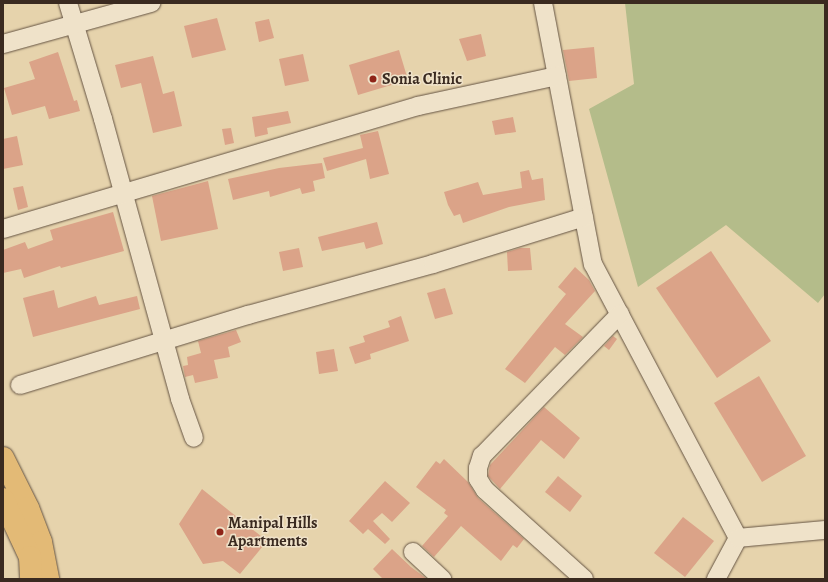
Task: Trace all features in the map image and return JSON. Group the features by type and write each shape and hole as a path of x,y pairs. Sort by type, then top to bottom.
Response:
{"highway":[{"path":"3,458 31,515 41,542 48,579"},
{"path":"3,499 30,557 31,579"}],"street":[{"path":"68,3 103,119 122,195 165,341 180,399 194,438"},
{"path":"3,44 151,3"},
{"path":"543,3 593,264 738,538"},
{"path":"3,229 122,195 418,106 557,76"},
{"path":"20,385 165,341 433,264 584,217"},
{"path":"584,579 485,490 478,479 478,468 482,456 620,314"},
{"path":"738,538 825,530"},
{"path":"716,579 738,538"},
{"path":"413,552 442,579"}],"green space":[{"path":"625,3 825,3 825,294 818,303 726,225 638,287 589,109 634,84"}],"building":[{"path":"217,18 226,50 192,58 184,26"},
{"path":"269,19 274,38 259,42 255,22"},
{"path":"481,34 486,56 467,61 459,39"},
{"path":"594,47 597,78 569,81 563,50"},
{"path":"399,50 408,80 358,95 349,65"},
{"path":"58,52 74,101 77,100 80,111 49,119 45,106 12,115 4,88 35,79 29,62"},
{"path":"303,54 309,81 285,86 279,59"},
{"path":"153,56 163,94 174,91 182,126 153,133 141,83 121,88 115,65"},
{"path":"288,111 291,123 267,128 268,134 255,137 252,117"},
{"path":"513,117 516,132 495,135 492,121"},
{"path":"231,128 234,143 225,145 222,129"},
{"path":"378,131 389,174 370,179 366,159 327,171 323,158 363,148 360,135"},
{"path":"17,136 23,165 3,169 3,139"},
{"path":"322,163 325,178 313,181 315,191 302,194 300,188 270,197 269,191 233,200 228,179 279,168"},
{"path":"529,170 532,180 543,178 545,200 509,207 463,223 460,214 454,216 448,205 444,192 478,182 483,195 522,188 520,172"},
{"path":"208,181 218,229 161,241 152,196"},
{"path":"23,186 28,207 18,210 13,188"},
{"path":"113,212 124,251 61,268 60,266 24,278 21,269 3,273 3,250 25,242 28,249 53,240 50,230"},
{"path":"377,222 383,244 366,249 364,242 322,251 318,237"},
{"path":"299,248 303,267 283,271 279,252"},
{"path":"520,248 530,248 532,270 508,271 507,252"},
{"path":"711,251 771,341 717,378 656,288"},
{"path":"575,267 589,280 595,291 565,324 583,337 565,355 555,347 525,383 505,369 566,294 558,287"},
{"path":"445,288 453,314 435,319 427,293"},
{"path":"54,290 58,308 96,296 99,305 137,296 140,309 33,337 23,298"},
{"path":"401,316 409,341 370,354 371,359 355,364 349,347 365,342 363,336 390,327 388,321"},
{"path":"236,330 241,342 228,347 230,357 214,360 218,378 195,383 193,375 185,377 183,366 188,365 187,357 201,353 198,341"},
{"path":"613,336 617,339 609,350 604,346"},
{"path":"334,349 338,371 319,374 316,352"},
{"path":"759,376 806,456 762,482 714,403"},
{"path":"544,407 580,438 564,459 541,440 500,489 488,476 490,465"},
{"path":"444,459 468,482 478,498 524,539 517,548 513,545 501,561 461,526 434,557 422,546 448,516 444,513 446,510 416,487 436,461 440,464"},
{"path":"558,476 582,496 570,512 545,492"},
{"path":"385,481 410,503 392,522 382,513 373,521 390,539 385,544 368,529 363,534 349,521"},
{"name":"Manipal Hills Apartments","path":"202,489 267,541 240,574 223,561 203,564 179,524"},
{"path":"683,517 714,541 685,577 654,553"},
{"path":"392,549 411,567 427,579 383,579 373,569"}],"place":[{"name":"Sonia Clinic","path":"373,79"},
{"name":"Manipal Hills Apartments","path":"220,532"}]}
